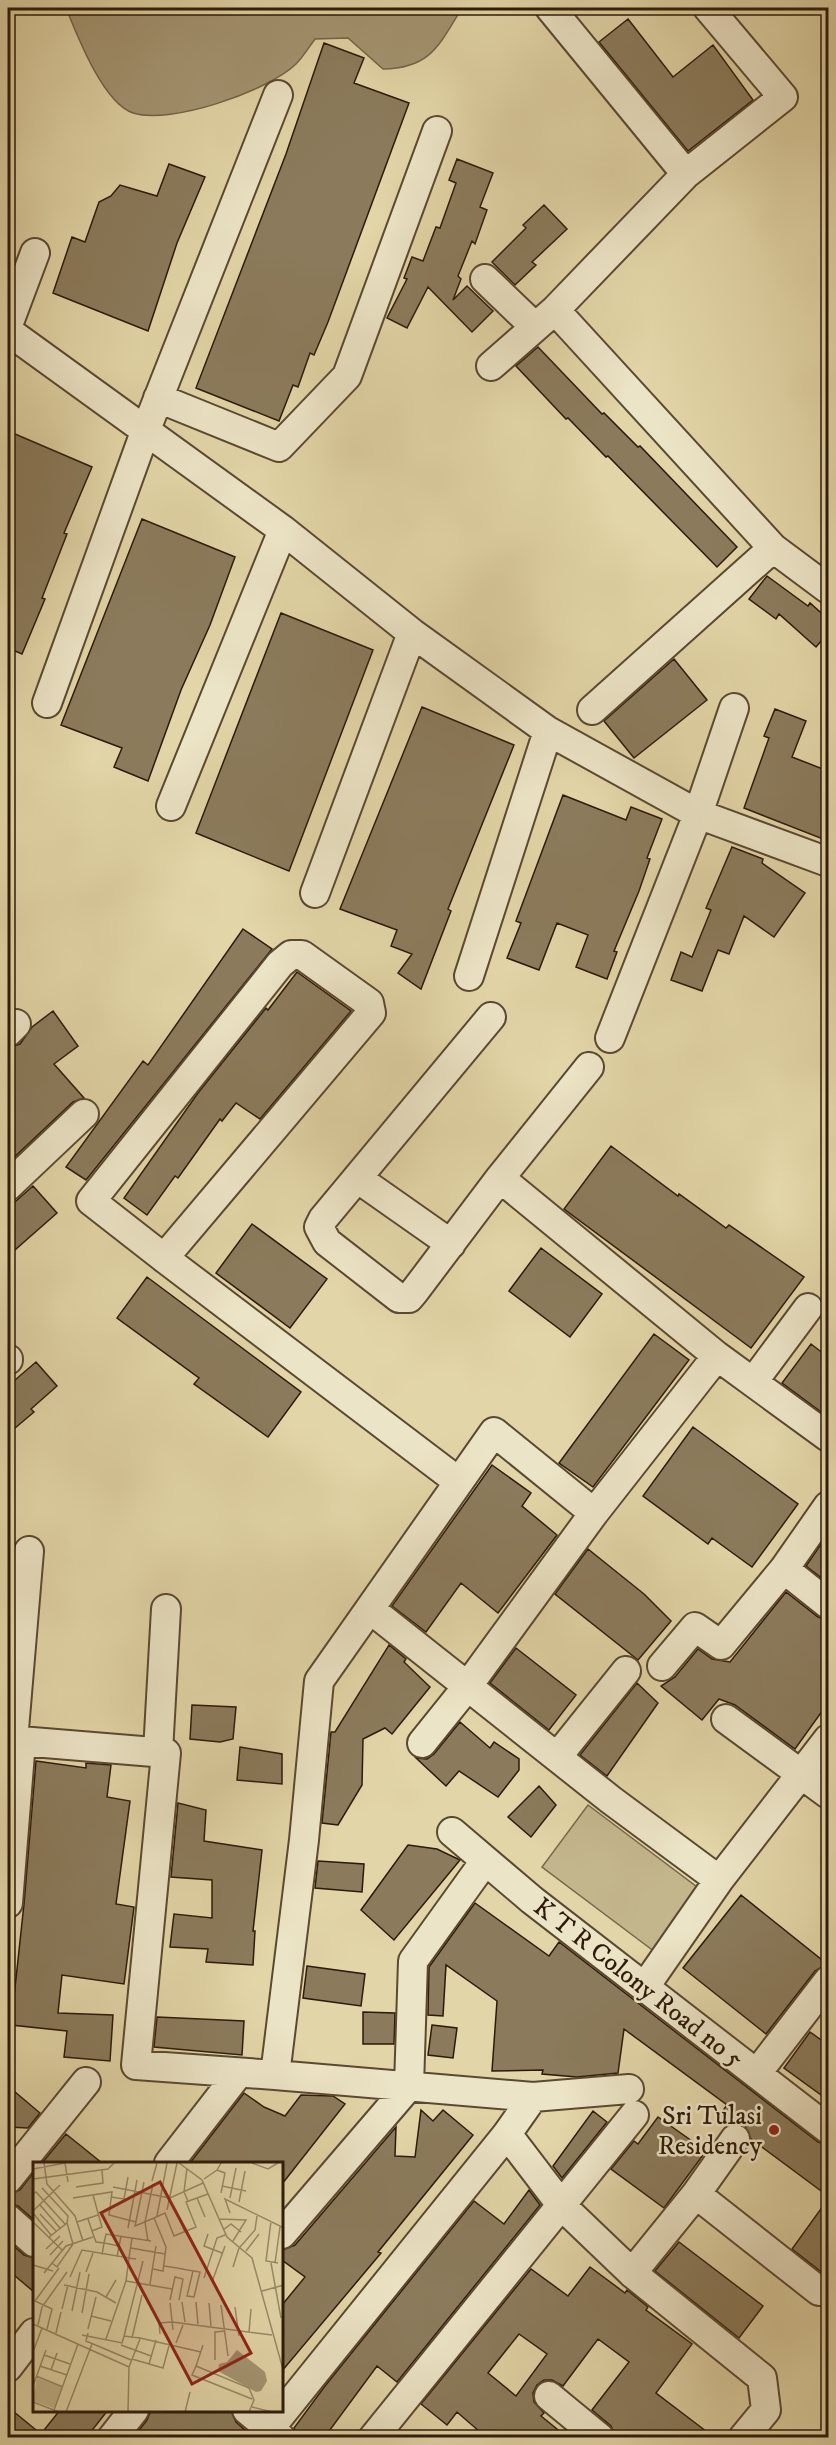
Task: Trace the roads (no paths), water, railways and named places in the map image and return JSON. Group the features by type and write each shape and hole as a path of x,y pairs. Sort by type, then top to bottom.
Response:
{"street":[{"path":"550,8 686,174"},
{"path":"491,366 545,318 686,174 783,98 708,8"},
{"path":"47,703 145,432 278,95"},
{"path":"158,398 279,447 347,376 437,131"},
{"path":"8,325 35,253"},
{"path":"485,279 545,318 773,548 828,589"},
{"path":"8,331 283,530 412,633 548,731 698,814 828,862"},
{"path":"171,806 283,530"},
{"path":"592,710 773,548"},
{"path":"315,893 412,633"},
{"path":"610,1038 698,814 734,708"},
{"path":"469,976 548,731"},
{"path":"164,1258 371,1013 369,1003 302,955 291,955 280,964 91,1201 164,1258 459,1482"},
{"path":"491,1017 323,1219 319,1232 327,1242 399,1298 409,1298 414,1292 500,1178 589,1067"},
{"path":"8,1186 84,1114"},
{"path":"357,1178 451,1244"},
{"path":"500,1178 717,1356 828,1437"},
{"path":"753,1382 808,1308"},
{"path":"422,1743 467,1687 594,1513 717,1356"},
{"path":"275,2075 304,1840 319,1681 494,1432 594,1513"},
{"path":"662,1666 695,1627 721,1645 784,1569 828,1506"},
{"path":"8,1903 14,1741 29,1551"},
{"path":"784,1569 828,1604"},
{"path":"158,1752 166,1609"},
{"path":"370,1609 557,1757 719,1880"},
{"path":"557,1757 626,1671"},
{"path":"726,1719 828,1794"},
{"path":"646,1985 719,1880 828,1739"},
{"path":"14,1741 166,1753 136,2065 533,2097 631,2102 562,2206 373,2438"},
{"name":"K T R Colony Road no 5","path":"452,1832 532,1900 646,1985 828,2128"},
{"path":"284,2232 409,2086 413,1961 485,1861"},
{"path":"758,2073 828,1981"},
{"path":"170,2162 238,2074"},
{"path":"8,2180 86,2082"},
{"path":"249,2412 271,2434 507,2134 533,2097"},
{"path":"507,2134 562,2206 632,2273 762,2378 766,2410 743,2438"},
{"path":"632,2273 696,2194 735,2139"},
{"path":"696,2194 819,2291"},
{"path":"8,2219 33,2241"},
{"path":"8,2367 33,2335"},
{"path":"549,2396 600,2438"},
{"path":"112,2438 132,2412"}],"place":[{"name":"Sri Tulasi Residency","path":"774,2130"}]}
